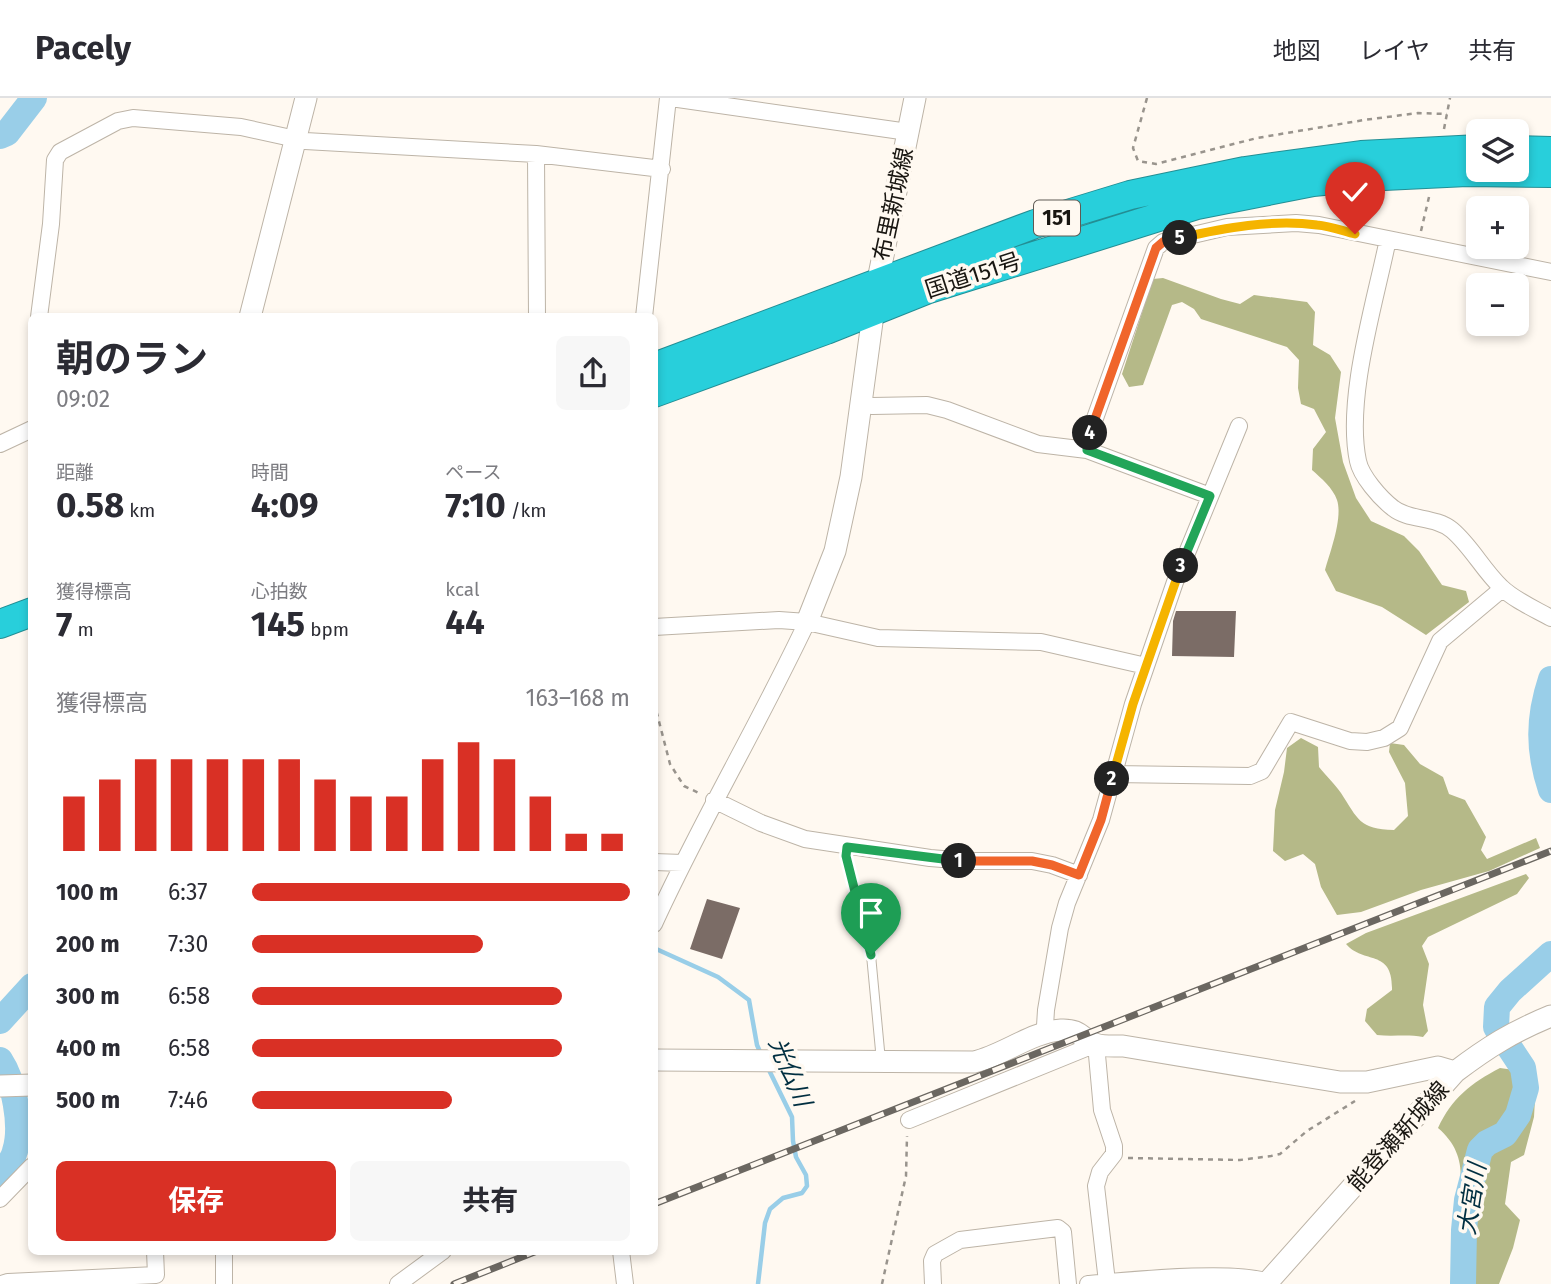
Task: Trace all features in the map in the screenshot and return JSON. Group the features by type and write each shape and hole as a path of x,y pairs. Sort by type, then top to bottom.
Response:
{"highway":[{"name":"国道151号","path":"658,391 875,298 1035,224 1130,195 1245,171 1361,155 1466,150"},
{"path":"1529,150 1551,151"},
{"name":"国道151号","path":"658,366 875,298 926,290 1136,223 1250,193 1313,182 1376,176 1551,173"},
{"path":"0,624 28,614"}],"street":[{"path":"251,313 306,98"},
{"path":"644,313 670,98 908,132"},
{"name":"布里新城線","path":"807,622 835,551 851,477 875,298 915,98"},
{"path":"40,313 51,224 55,160 61,152 118,121 133,118 241,127 296,138 536,154 662,169"},
{"path":"536,154 537,313"},
{"path":"1087,450 1089,435 1156,248 1163,242 1227,227 1296,223 1419,244 1551,272"},
{"path":"1388,239 1357,393 1354,425 1358,464 1366,478 1391,507 1399,512 1438,522 1452,530 1502,589 1551,618"},
{"path":"860,402 872,406 927,405 947,410 1038,444 1087,450 1210,496"},
{"path":"1047,1032 1046,1010 1060,928 1101,820 1133,704 1175,582 1239,426"},
{"path":"0,444 28,431"},
{"path":"1114,774 1250,776 1262,771 1291,722 1350,741 1367,742 1384,738 1399,728 1440,641 1502,589"},
{"path":"658,627 779,620 807,622 878,638 1041,642 1146,666"},
{"path":"658,916 714,800 779,682 807,622"},
{"path":"714,800 761,823 805,839 847,847 967,861 1032,861 1079,875"},
{"path":"658,862 683,863"},
{"name":"能登瀬新城線","path":"1269,1283 1455,1072 1492,1044 1551,1016"},
{"path":"658,1060 974,1062 991,1058 1047,1032 1077,1031 1096,1044"},
{"path":"1096,1044 1102,1110 1114,1146 1114,1154 1100,1172 1096,1186 1107,1282"},
{"path":"909,1120 1096,1044 1123,1046 1340,1082 1367,1082 1438,1067 1455,1072"},
{"path":"0,1199 28,1172"},
{"path":"933,1284 934,1254 960,1240 1058,1228 1063,1232 1068,1284"},
{"path":"1,1284 156,1280 155,1255"},
{"path":"224,1255 225,1284"},
{"path":"398,1284 438,1255"},
{"path":"621,1255 625,1284"},
{"path":"1088,1284 1149,1278 1250,1276 1269,1283"}],"lane":[{"path":"847,847 846,856 871,955 881,1062"}],"path":[{"path":"1147,98 1133,148 1138,161 1156,164 1271,136 1418,113 1447,114"},
{"path":"1444,129 1450,98"},
{"path":"1419,244 1429,197"},
{"path":"658,718 670,764 684,786 714,800"},
{"path":"1114,1154 1124,1157 1206,1160 1241,1160 1280,1154 1307,1131 1359,1099"},
{"path":"882,1284 906,1176 909,1120"}],"green space":[{"path":"1163,278 1240,304 1254,295 1307,302 1315,312 1313,345 1330,355 1341,372 1335,418 1343,462 1356,498 1371,521 1404,536 1419,551 1442,585 1466,591 1469,602 1426,635 1382,607 1336,591 1325,570 1337,525 1337,500 1330,487 1312,470 1313,449 1326,432 1314,409 1301,404 1298,388 1299,360 1287,347 1201,319 1194,309 1182,302 1172,305 1143,385 1129,387 1122,374 1153,279"},
{"path":"1301,738 1318,747 1319,767 1339,790 1356,816 1366,825 1394,830 1408,816 1405,783 1389,752 1390,743 1404,745 1420,764 1443,777 1449,794 1465,800 1486,837 1481,850 1487,859 1536,838 1540,848 1489,871 1421,890 1361,912 1337,915 1321,887 1315,864 1303,854 1285,861 1273,851 1275,810 1287,748"},
{"path":"1526,874 1529,878 1517,894 1428,937 1422,946 1429,964 1423,1005 1428,1031 1423,1037 1377,1035 1365,1021 1367,1009 1392,990 1388,968 1346,944 1366,933"},
{"path":"1500,1068 1514,1070 1536,1081 1534,1117 1524,1155 1511,1162 1505,1204 1520,1220 1499,1284 1464,1284 1452,1262 1460,1185 1458,1155 1438,1128 1443,1117 1463,1092"}],"building":[{"path":"1176,611 1236,611 1234,657 1172,656 1173,621"},
{"path":"707,899 740,908 722,959 690,949"}],"waterway":[{"path":"0,136 7,133 34,98"},
{"name":"大宮川","path":"1551,679 1541,735 1551,790"},
{"name":"光仏川","path":"658,950 718,977 749,1000 761,1054"},
{"name":"大宮川","path":"1463,1284 1467,1200 1480,1150 1487,1143 1505,1134 1518,1115 1526,1088 1523,1068 1496,1027 1497,1007 1510,991 1551,954"},
{"path":"0,1021 28,990"},
{"path":"0,1060 13,1091 18,1129 14,1154 0,1174"},
{"name":"光仏川","path":"758,1284 765,1223 770,1209 783,1198 802,1193 807,1186 806,1175 796,1157 792,1117 768,1068"}],"railway":[{"path":"658,1202 1551,851"},
{"path":"454,1284 527,1255"}],"route":[{"path":"871,955 846,856 847,847 967,861 1032,861 1079,875 1101,820 1133,704 1175,582 1210,496 1087,450 1089,435 1156,248 1163,242 1227,227 1296,223 1319,225 1355,234"}]}
